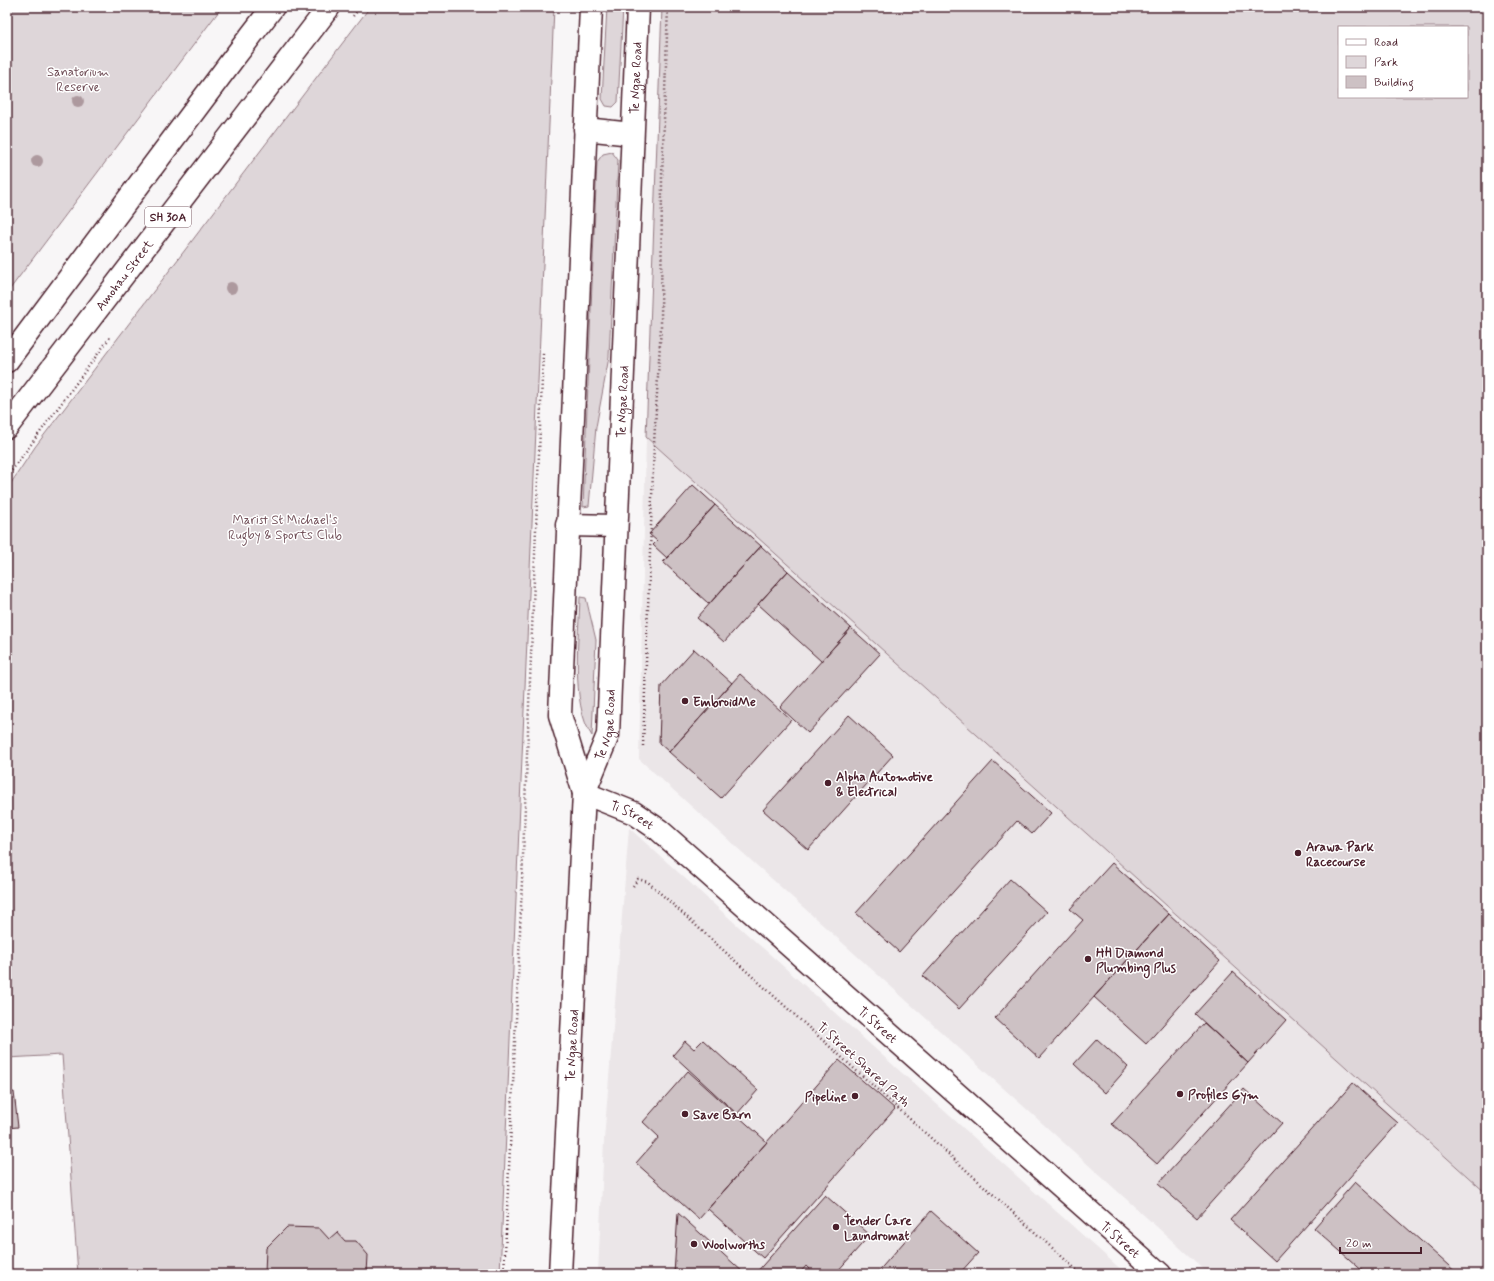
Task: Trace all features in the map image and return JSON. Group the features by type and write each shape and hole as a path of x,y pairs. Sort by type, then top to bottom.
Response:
{"street":[{"name":"SH 30A","path":"7,361 233,59 274,7"},
{"name":"Amohau Street","path":"7,428 329,7"},
{"name":"Te Ngae Road","path":"584,793 560,715 590,7"},
{"name":"Te Ngae Road","path":"560,1274 584,793 608,735 615,526 638,7"},
{"path":"585,129 632,134"},
{"path":"568,525 615,526"},
{"name":"Ti Street","path":"584,793 634,813 659,830 1160,1274"}],"path":[{"path":"643,746 654,443 661,327 662,177 668,7"},
{"path":"504,1274 519,957 543,353"},
{"name":"Ti Street Shared Path","path":"633,886 638,879 648,882 1081,1274"}],"shaded area":[{"path":"646,437 1487,1194 1487,1274 1209,1274 639,759"},
{"path":"629,828 1126,1274 598,1274 604,1140"}],"green space":[{"name":"Sanatorium Reserve","path":"7,7 222,7 7,293"},
{"name":"Marist St Michael's Rugby & Sports Club","path":"370,7 554,7 500,1274 78,1274 62,1055 7,1058 7,489 35,447"},
{"path":"607,7 623,7 618,102 613,107 606,106 602,99"},
{"name":"Arawa Park Racecourse","path":"662,7 1487,7 1487,1194 646,437"},
{"path":"612,152 618,160 609,357 596,427 589,506 583,507 597,162 603,154"},
{"path":"580,597 586,598 596,640 592,736 585,722 578,688 577,669"}],"building":[{"path":"693,485 715,505 667,558 653,545 657,541 649,534"},
{"path":"715,505 761,546 709,604 663,562"},
{"path":"761,546 788,571 724,642 697,618"},
{"path":"788,571 851,628 821,661 758,604"},
{"path":"851,628 880,654 808,733 780,707"},
{"path":"694,649 732,683 669,752 659,743 661,686"},
{"path":"740,674 791,720 721,798 669,752"},
{"name":"Alpha Automotive & Electrical","path":"849,715 893,755 808,850 763,810"},
{"path":"993,761 1051,813 1032,834 1017,821 899,952 856,913"},
{"name":"HH Diamond Plumbing Plus","path":"1112,863 1169,914 1039,1058 995,1018 1083,920 1070,909"},
{"path":"1010,879 1047,912 959,1009 923,976"},
{"path":"1169,914 1220,961 1146,1044 1094,997"},
{"path":"1233,972 1286,1020 1248,1063 1195,1014"},
{"name":"Profiles Gym","path":"1204,1023 1248,1063 1157,1164 1112,1124"},
{"path":"1097,1039 1128,1067 1105,1093 1074,1064"},
{"path":"703,1040 758,1090 737,1114 673,1055 685,1041 694,1049"},
{"path":"839,1060 895,1109 763,1258 708,1209"},
{"path":"688,1071 767,1142 699,1219 636,1163 659,1137 643,1122"},
{"path":"1353,1083 1398,1123 1275,1261 1230,1220"},
{"path":"1244,1089 1282,1123 1197,1218 1158,1184"},
{"path":"14,1092 18,1127 7,1128 7,1093"},
{"path":"1355,1182 1458,1274 1366,1274 1314,1228"},
{"path":"825,1195 870,1235 835,1274 814,1274 806,1266 799,1274 755,1274"},
{"path":"931,1211 978,1253 959,1274 876,1274"},
{"name":"Woolworths","path":"678,1213 745,1274 674,1274"},
{"path":"287,1227 319,1228 329,1239 337,1232 345,1241 356,1241 368,1255 367,1274 265,1274 266,1248"}],"place":[{"name":"EmbroidMe","path":"685,701"},
{"name":"Alpha Automotive & Electrical","path":"828,783"},
{"name":"Arawa Park Racecourse","path":"1298,853"},
{"name":"HH Diamond Plumbing Plus","path":"1088,959"},
{"name":"Profiles Gym","path":"1180,1094"},
{"name":"Pipeline","path":"855,1096"},
{"name":"Save Barn","path":"685,1114"},
{"name":"Tender Care Laundromat","path":"836,1227"},
{"name":"Woolworths","path":"694,1244"}]}
